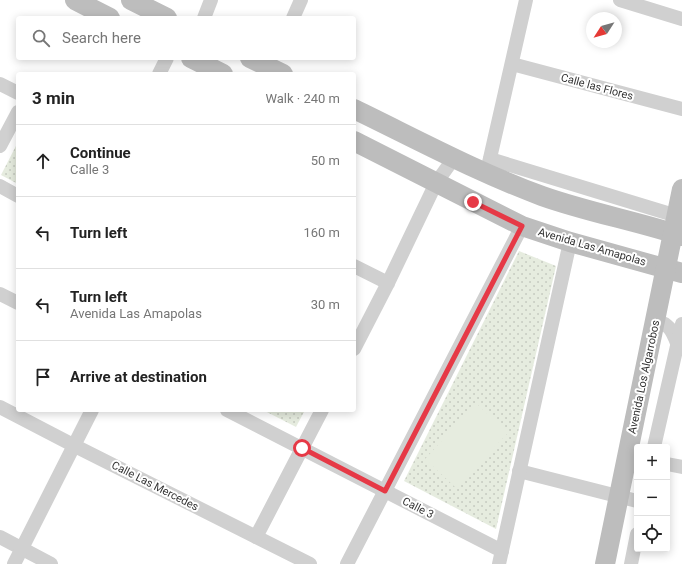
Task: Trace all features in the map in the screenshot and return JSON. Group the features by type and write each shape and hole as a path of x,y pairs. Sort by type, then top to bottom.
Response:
{"street":[{"path":"75,0 106,16"},
{"path":"131,0 163,16"},
{"path":"205,16 211,0"},
{"path":"294,16 301,0"},
{"path":"488,167 526,0"},
{"path":"620,0 682,18"},
{"path":"160,72 166,60"},
{"path":"195,60 219,72"},
{"path":"254,60 274,69"},
{"name":"Calle las Flores","path":"512,64 682,109"},
{"path":"0,84 16,92"},
{"path":"356,110 454,158 488,167 544,196 677,228"},
{"path":"0,146 16,116"},
{"name":"Avenida Las Amapolas","path":"356,141 522,226 570,242 674,271"},
{"path":"356,345 388,283 436,183 454,158"},
{"path":"0,186 16,195"},
{"name":"Avenida Los Algarrobos","path":"605,564 628,499 632,460 656,320 674,271 677,228 682,190"},
{"path":"347,564 522,226"},
{"path":"501,558 518,471 570,242"},
{"path":"356,267 388,283"},
{"path":"0,294 16,302"},
{"path":"656,320 665,323 673,332 677,343"},
{"path":"655,444 682,324"},
{"name":"Calle Las Mercedes","path":"0,407 73,446 310,564"},
{"path":"14,564 91,412"},
{"name":"Calle 3","path":"231,412 385,491 501,558"},
{"path":"256,537 321,412"},
{"path":"670,465 682,467"},
{"path":"518,471 628,499"},
{"path":"0,537 51,564"},
{"path":"631,564 634,549"}],"shaded area":[{"path":"16,146 16,183 1,175"},
{"path":"519,251 556,266 496,529 404,481"},
{"path":"476,403 508,433 456,488 425,459"},
{"path":"267,412 304,412 296,427"}],"route":[{"path":"302,448 385,491 522,226 473,202"}]}
